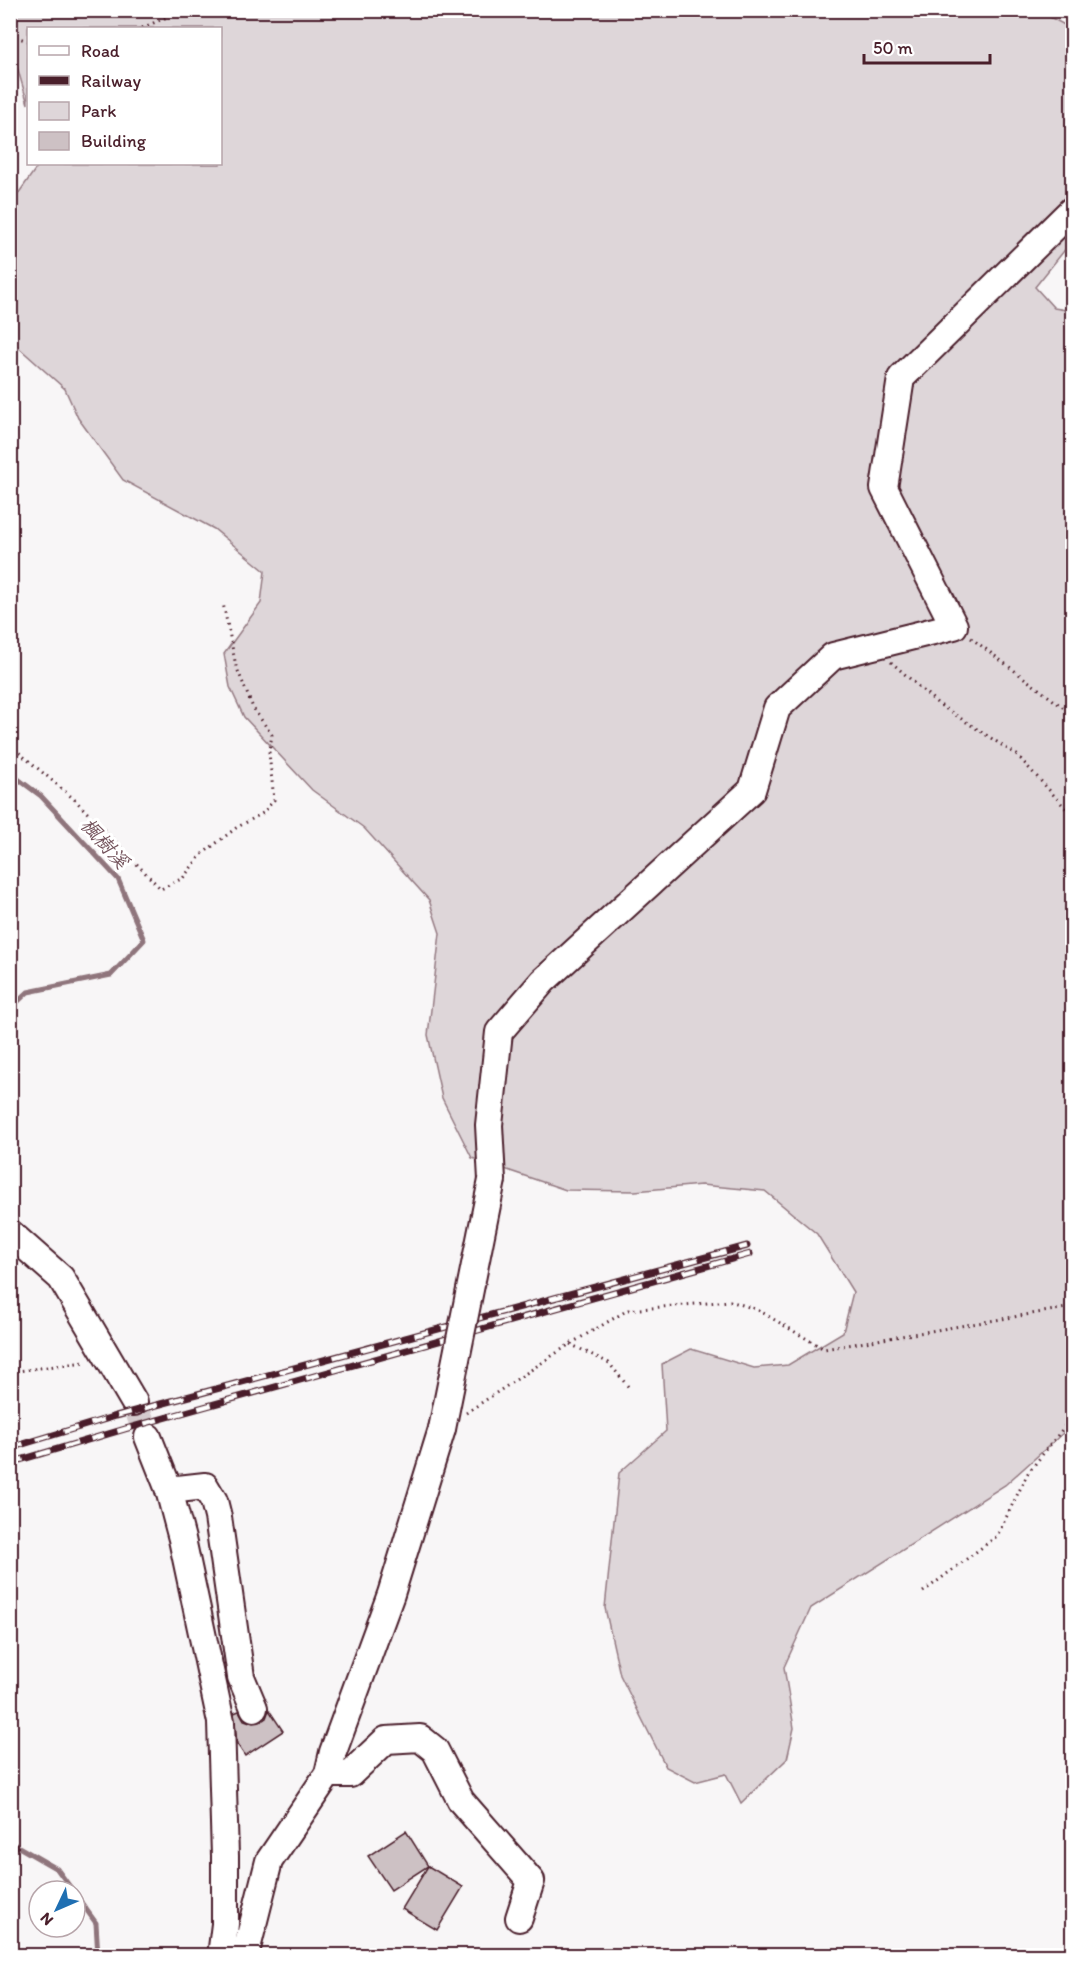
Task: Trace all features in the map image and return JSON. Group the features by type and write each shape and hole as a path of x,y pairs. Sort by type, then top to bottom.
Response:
{"street":[{"path":"245,1956 269,1861 328,1774 333,1752 391,1594 442,1428 492,1180 489,1125 499,1032 543,981 752,790 777,708 833,656 954,626 884,488 901,378 1072,210"},
{"path":"10,1233 61,1278 134,1402"},
{"path":"148,1437 169,1490 195,1595 221,1722 225,1856 225,1924 221,1956"},
{"path":"169,1490 205,1486 214,1501 241,1677 254,1708"},
{"path":"328,1774 350,1774 386,1740 420,1738 435,1750 461,1801 531,1881 519,1918"}],"path":[{"path":"144,27 183,10"},
{"path":"10,35 27,40"},
{"path":"10,745 74,799 161,889 183,878 201,855 236,828 263,813 274,800 269,753 272,735 253,708 236,666 223,603"},
{"path":"954,626 1072,714"},
{"path":"874,646 937,703 1017,755 1072,815"},
{"path":"442,1428 570,1344 627,1310 730,1301 758,1311 824,1349 1072,1307"},
{"path":"570,1344 609,1363 630,1389"},
{"path":"10,1372 108,1358"},
{"path":"923,1592 997,1536 1028,1473 1072,1417"}],"green space":[{"path":"11,10 1037,10 1072,29 1072,241 1035,287 1054,308 1072,311 1072,1425 1005,1485 811,1608 784,1667 794,1728 787,1759 741,1803 726,1774 695,1782 666,1767 620,1675 605,1608 619,1473 666,1431 662,1364 691,1349 754,1368 788,1365 843,1332 853,1292 817,1234 765,1191 701,1185 635,1191 566,1190 472,1158 442,1098 428,1035 440,933 429,900 364,828 312,790 244,717 230,687 224,654 261,603 265,571 214,529 123,480 78,418 65,389 18,347 11,348 11,204 38,165 222,165 222,27 27,27 27,101 15,60 11,54"}],"building":[{"path":"269,1710 283,1731 245,1756 237,1744 234,1713 239,1711 244,1720 253,1723 266,1718"},
{"path":"406,1831 428,1866 391,1890 368,1856"},
{"path":"428,1866 463,1887 437,1930 402,1909"}],"waterway":[{"name":"楓樹溪","path":"10,773 41,796 118,879 144,940 111,975 28,992 10,1009"},
{"name":"楓樹溪","path":"10,1842 57,1869 64,1879"},
{"name":"楓樹溪","path":"87,1911 96,1923 98,1956"}],"tunnel":[{"path":"134,1402 148,1437"}],"railway":[{"path":"10,1448 116,1416 747,1246"},
{"path":"10,1463 750,1254"}]}
